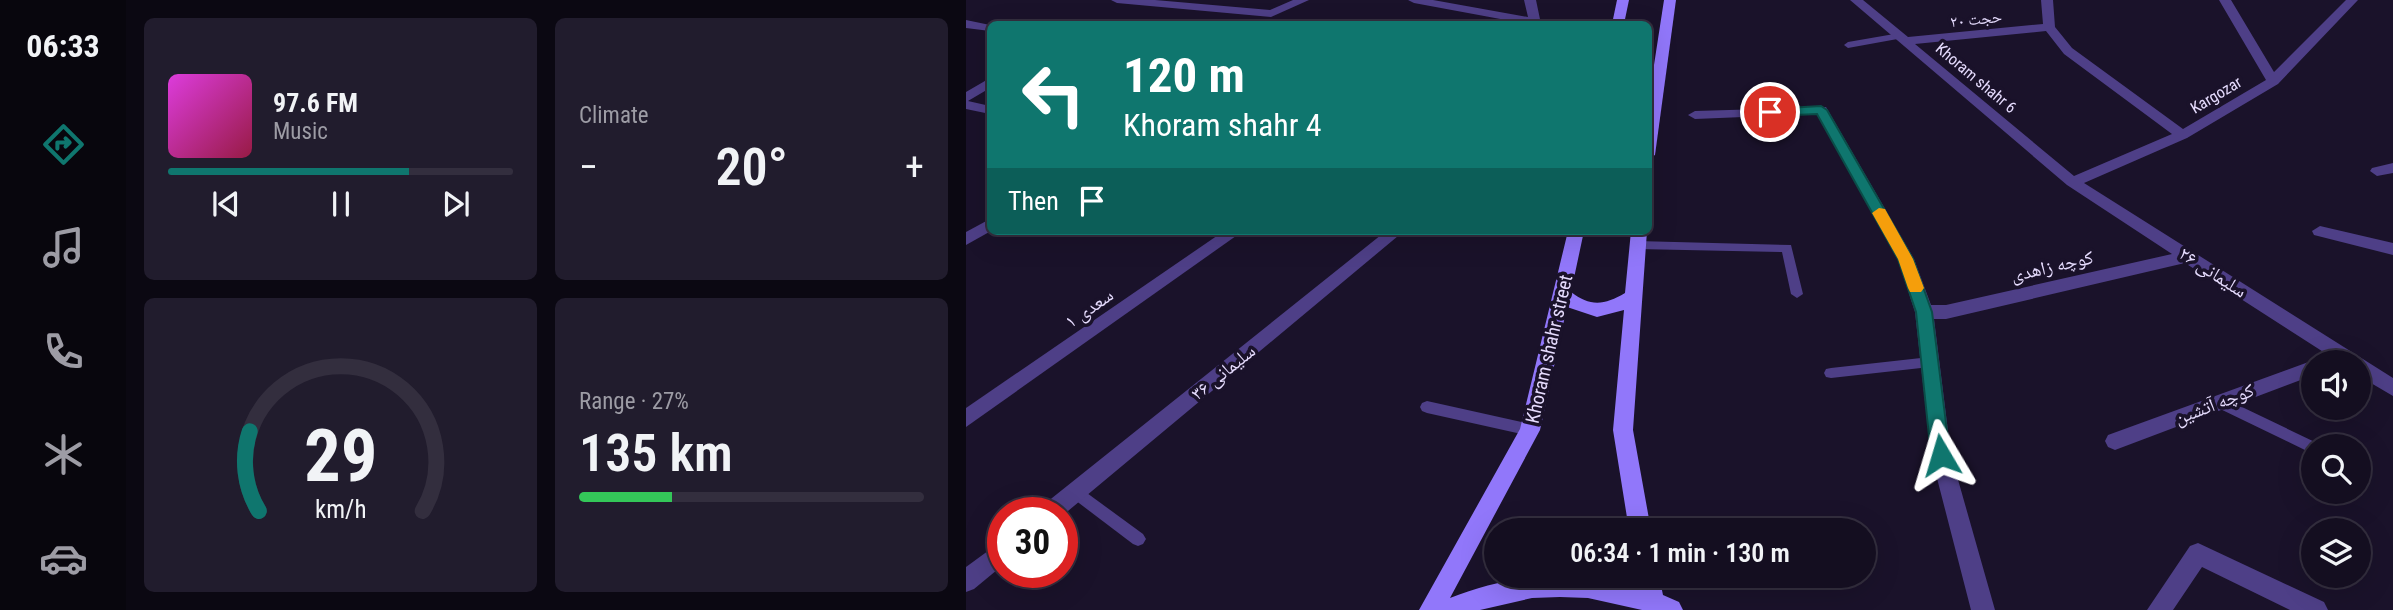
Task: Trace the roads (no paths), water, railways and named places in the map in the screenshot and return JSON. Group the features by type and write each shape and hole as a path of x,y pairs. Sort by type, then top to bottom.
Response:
{"main road":[{"path":"1619,21 1623,0"},
{"path":"1652,127 1670,0"},
{"name":"Khoram shahr street","path":"1431,610 1530,430 1575,235"},
{"path":"1638,238 1623,430 1638,518"},
{"path":"1563,295 1576,306 1595,311 1616,308 1632,298"},
{"path":"1449,610 1471,600 1517,588 1563,584 1608,588 1662,605"},
{"path":"1654,588 1662,605"}],"street":[{"path":"1116,0 1271,15"},
{"path":"1271,15 1283,0"},
{"path":"1262,21 1303,0"},
{"path":"1414,0 1524,21"},
{"path":"1530,0 1535,21"},
{"path":"2047,0 2049,27 2068,51 2182,135"},
{"path":"2225,0 2273,81"},
{"name":"Kargozar","path":"2072,182 2182,135 2273,81 2351,0"},
{"name":"Khoram shahr 6","path":"1863,2 2072,182"},
{"path":"966,24 987,28"},
{"name":"حجت ۲۰","path":"1903,39 2049,27"},
{"path":"966,98 987,84"},
{"path":"966,105 987,109"},
{"path":"1695,116 1821,110 1906,259 1924,312 1941,455 1983,610"},
{"path":"2377,171 2393,168"},
{"name":"سلیمانی ۲۶","path":"2072,182 2189,256 2325,350"},
{"path":"966,239 987,226"},
{"path":"2320,231 2393,249"},
{"name":"سعدی ۱","path":"966,419 1229,235"},
{"name":"سلیمانی ۳۶","path":"1070,497 1383,235"},
{"name":"کوچه زاهدی","path":"1924,312 1946,312 2189,256"},
{"name":"کوچه آتشین","path":"2115,441 2301,371"},
{"path":"2371,374 2393,388"},
{"path":"2159,610 2198,554 2316,610"},
{"path":"966,582 987,564"}],"lane":[{"path":"1849,45 1903,39"},
{"path":"1638,238 1787,248 1797,293"},
{"path":"1831,373 1930,362"},
{"path":"2219,402 2301,442"},
{"path":"1427,407 1530,430"},
{"path":"1076,492 1138,539"}]}
